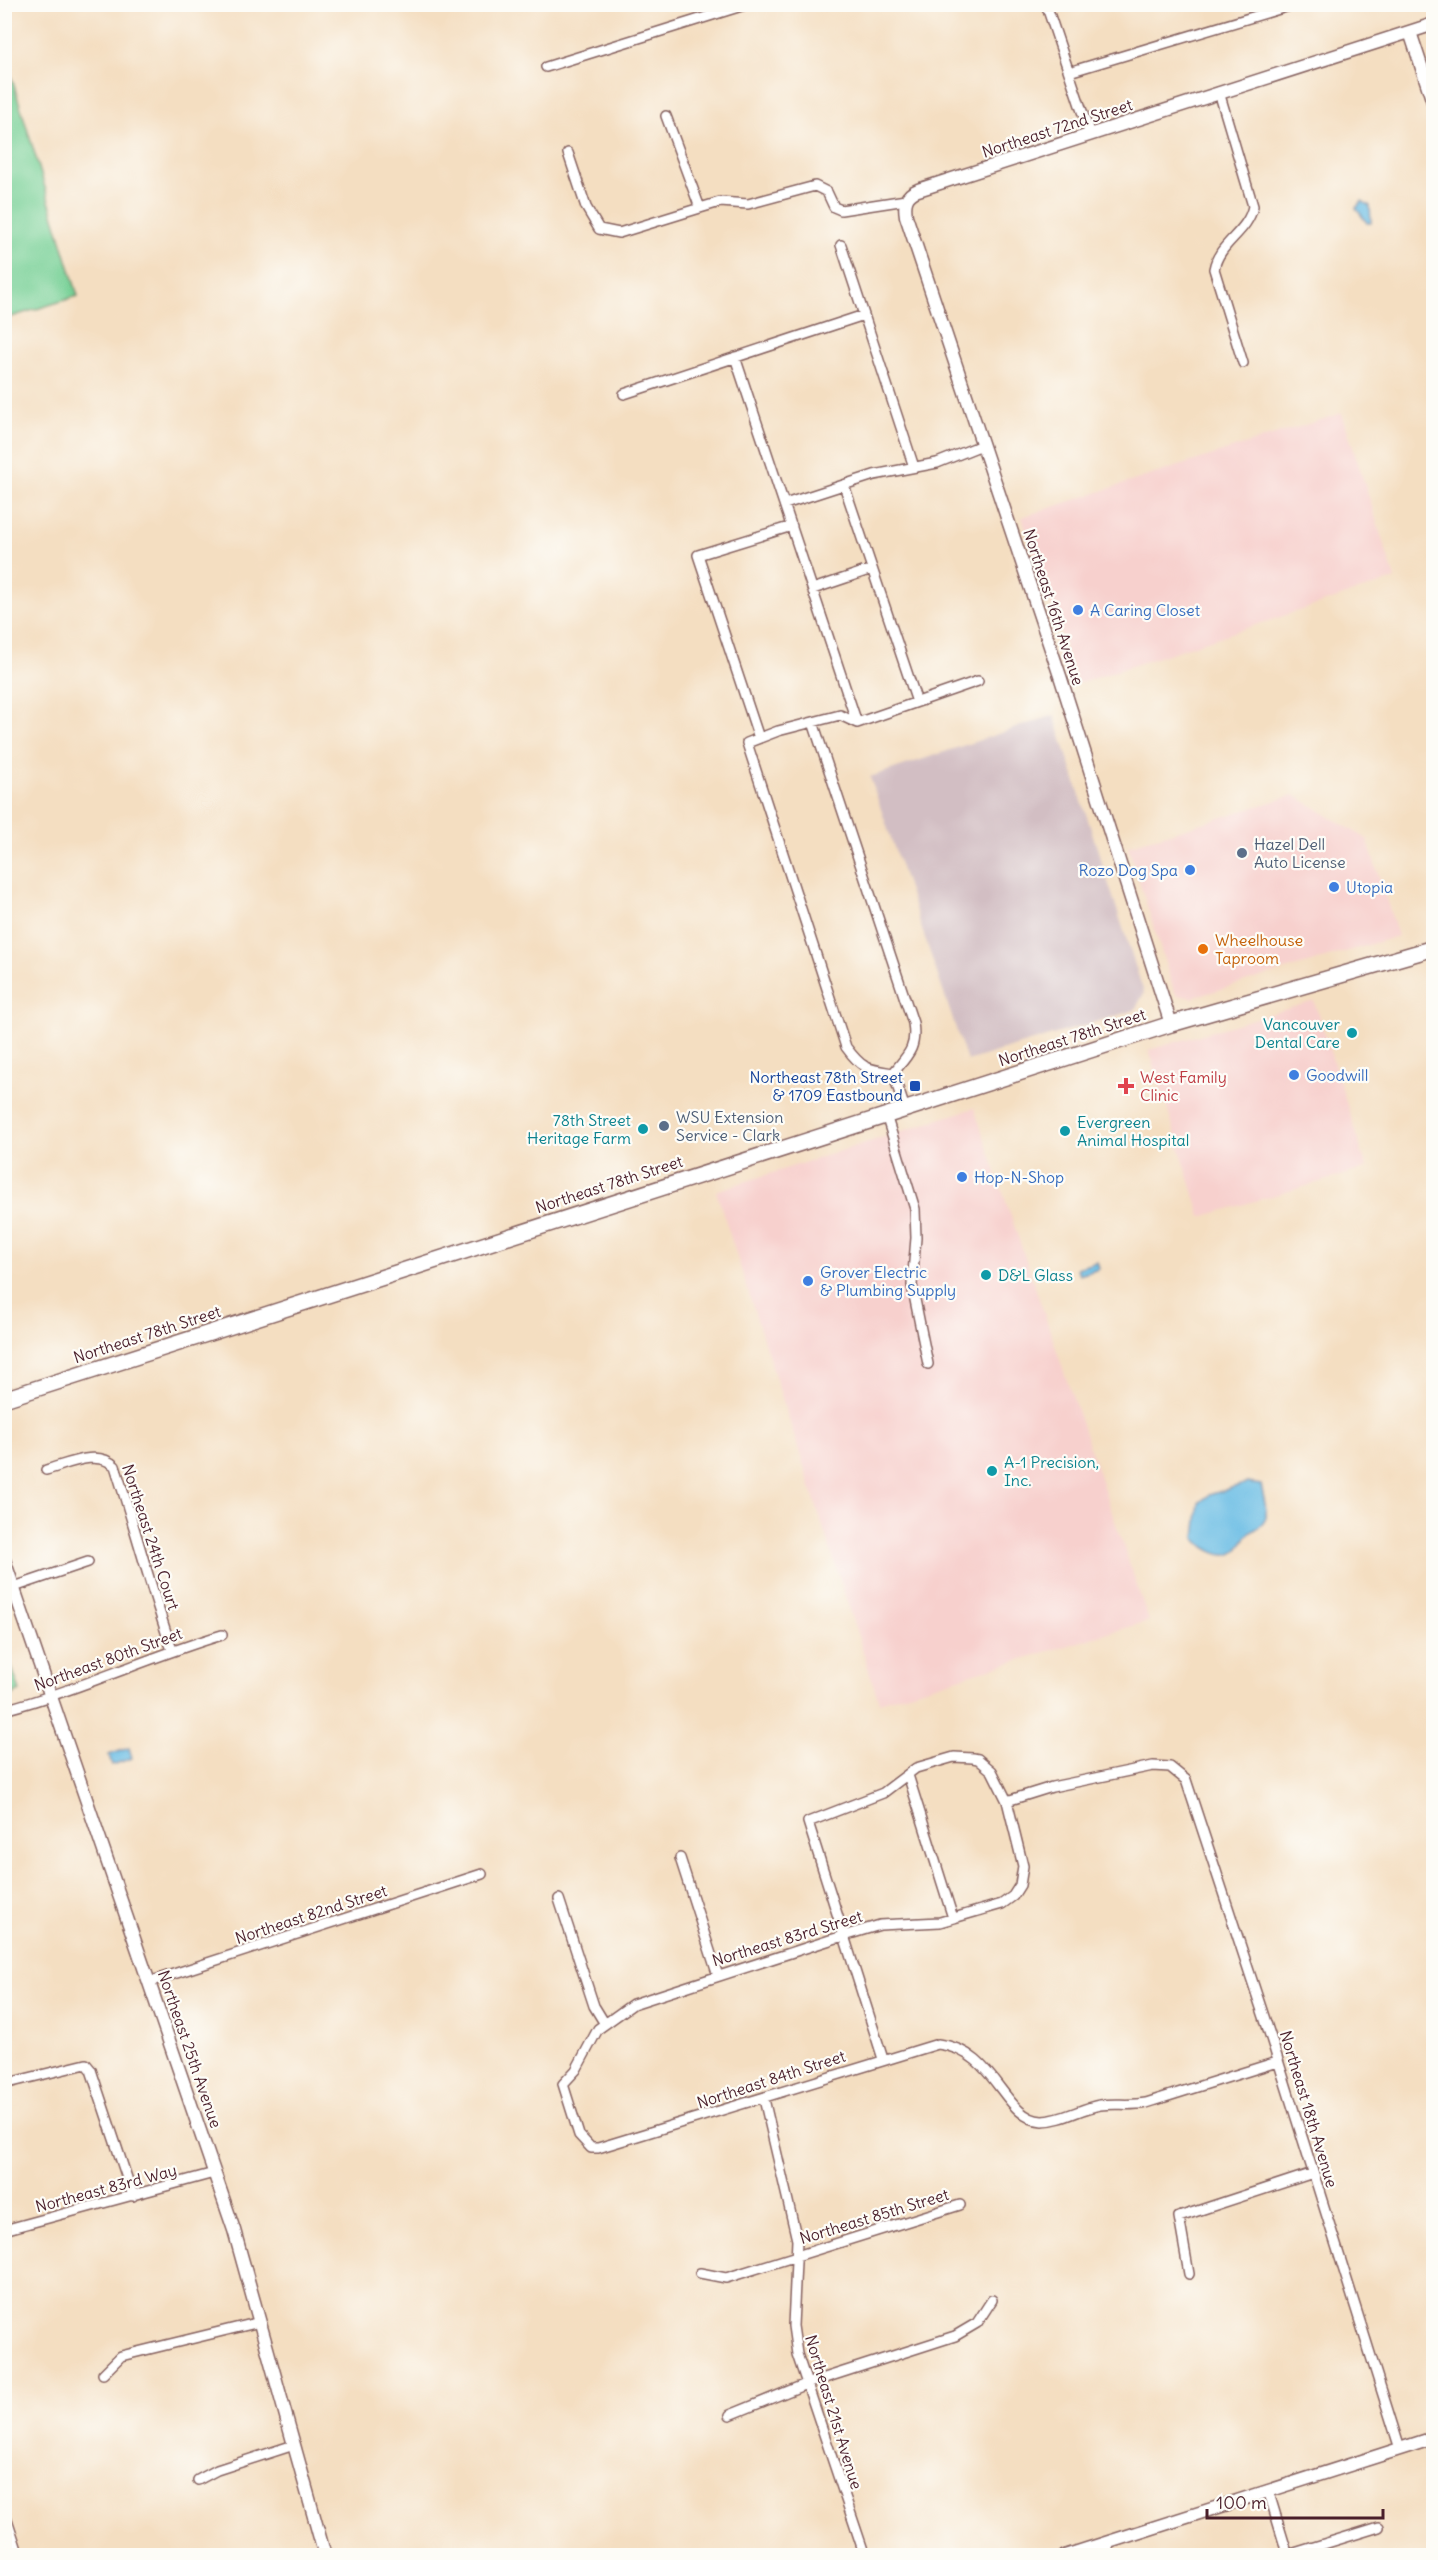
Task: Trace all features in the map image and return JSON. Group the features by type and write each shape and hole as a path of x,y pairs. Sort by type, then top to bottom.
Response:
{"main road":[{"name":"Northeast 78th Street","path":"4,1399 1171,1024 1434,948"}],"street":[{"path":"546,67 748,4"},
{"path":"1046,4 1090,135"},
{"path":"1069,72 1296,4"},
{"name":"Northeast 72nd Street","path":"700,208 720,202 748,204 815,186 827,192 834,207 841,210 906,200 911,193 918,190 1434,24"},
{"path":"1410,32 1434,105"},
{"path":"1219,92 1253,206 1249,222 1223,248 1214,269 1243,363"},
{"path":"568,153 586,207 599,229 619,233 700,208 666,116"},
{"name":"Northeast 16th Avenue","path":"906,200 906,216 1171,1024"},
{"path":"841,245 914,467"},
{"path":"624,394 864,315"},
{"path":"735,357 857,723"},
{"path":"785,504 874,475 937,463 982,445"},
{"path":"844,485 917,702"},
{"path":"759,738 698,555 792,526"},
{"path":"813,589 872,569"},
{"path":"893,1073 869,1070 858,1064 846,1047 747,743 840,715 857,723 978,681"},
{"path":"813,722 913,1023 916,1040 909,1054 893,1073"},
{"path":"893,1073 905,1109"},
{"path":"886,1115 915,1209 916,1238 912,1286 928,1364"},
{"name":"Northeast 24th Court","path":"46,1470 97,1457 115,1466 141,1545 146,1575 172,1650"},
{"name":"Northeast 25th Avenue","path":"4,1560 214,2173 260,2322 325,2556"},
{"path":"14,1587 88,1562"},
{"name":"Northeast 80th Street","path":"4,1710 52,1697 172,1650 222,1635"},
{"path":"883,2059 842,1936 808,1822 883,1793 916,1768 954,1757 978,1759 987,1766 1007,1802"},
{"name":"Northeast 18th Avenue","path":"1007,1802 1052,1787 1155,1765 1170,1767 1186,1780 1314,2173 1400,2449"},
{"path":"908,1775 953,1918"},
{"name":"Northeast 83rd Street","path":"598,2148 591,2148 579,2135 563,2084 573,2075 584,2057 592,2036 604,2024 638,2001 842,1936 880,1925 929,1923 953,1918 1007,1900 1020,1885 1023,1866 1007,1802"},
{"path":"680,1858 718,1976"},
{"name":"Northeast 82nd Street","path":"149,1982 482,1874"},
{"path":"559,1899 594,2006 604,2024"},
{"name":"Northeast 84th Street","path":"598,2148 938,2044 954,2046 968,2053 987,2070 1015,2109 1041,2121 1099,2105 1130,2107 1146,2103 1277,2062"},
{"path":"4,2084 86,2064 91,2070 133,2196"},
{"name":"Northeast 21st Avenue","path":"764,2099 797,2240 793,2326 806,2384 865,2556"},
{"name":"Northeast 83rd Way","path":"4,2230 214,2173"},
{"path":"1190,2274 1179,2217 1314,2173"},
{"name":"Northeast 85th Street","path":"700,2273 726,2278 960,2205"},
{"path":"730,2415 806,2384 955,2336 977,2323 992,2300"},
{"path":"103,2374 121,2356 260,2322"},
{"path":"1065,2556 1434,2438"},
{"path":"198,2480 217,2470 294,2445"},
{"path":"1268,2490 1288,2555 1379,2527"},
{"path":"4,2510 19,2556"},
{"path":"1106,2542 1110,2556"}],"shaded area":[{"path":"1342,413 1395,579 1077,684 1022,517"},
{"path":"1054,715 1144,993 1135,1010 967,1061 870,777"},
{"path":"1294,795 1367,839 1398,936 1192,998 1177,995 1128,846"},
{"path":"1314,1001 1367,1168 1201,1217 1149,1050"},
{"path":"974,1108 1149,1621 879,1702 716,1191"}],"green space":[{"path":"5,56 78,296 4,319"},
{"path":"4,1645 20,1691 5,1698 4,1698"}],"water":[{"path":"1362,201 1370,206 1371,223 1367,223 1356,208"},
{"path":"1097,1262 1099,1269 1079,1275 1077,1268"},
{"path":"1247,1483 1261,1485 1266,1510 1265,1520 1245,1538 1234,1553 1222,1555 1216,1553 1195,1538 1199,1503 1209,1495"},
{"path":"129,1748 132,1758 112,1765 109,1755"}],"place":[{"name":"A Caring Closet","path":"1078,610"},
{"name":"Hazel Dell Auto License","path":"1242,853"},
{"name":"Rozo Dog Spa","path":"1190,870"},
{"name":"Utopia","path":"1334,887"},
{"name":"Wheelhouse Taproom","path":"1203,949"},
{"name":"Vancouver Dental Care","path":"1352,1033"},
{"name":"Goodwill","path":"1294,1075"},
{"name":"Northeast 78th Street & 1709 Eastbound","path":"915,1086"},
{"name":"West Family Clinic","path":"1126,1086"},
{"name":"WSU Extension Service - Clark","path":"664,1126"},
{"name":"78th Street Heritage Farm","path":"643,1129"},
{"name":"Evergreen Animal Hospital","path":"1065,1131"},
{"name":"Hop-N-Shop","path":"962,1177"},
{"name":"D&L Glass","path":"986,1275"},
{"name":"Grover Electric & Plumbing Supply","path":"808,1281"},
{"name":"A-1 Precision, Inc.","path":"992,1471"}]}
